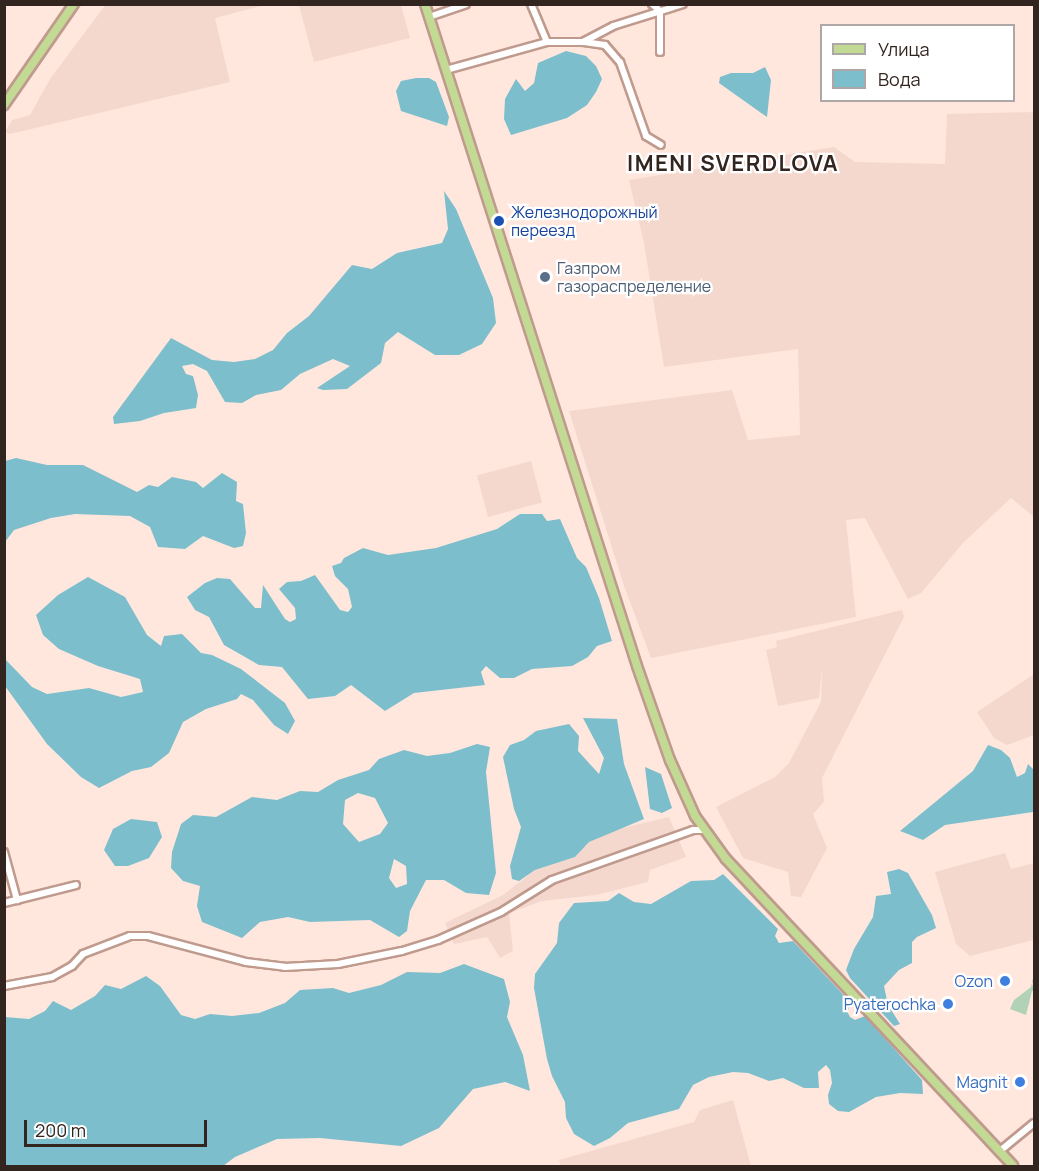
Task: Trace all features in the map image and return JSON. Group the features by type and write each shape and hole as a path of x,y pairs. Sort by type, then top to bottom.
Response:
{"main road":[{"path":"4,105 74,4"},
{"path":"424,4 636,666 678,780 703,830 726,860 1013,1167"}],"street":[{"path":"429,17 466,4"},
{"path":"531,4 547,42"},
{"path":"652,4 660,11 660,52"},
{"path":"583,42 613,26 683,4"},
{"path":"446,70 547,42 583,42 605,45 620,62 646,136 661,145"},
{"path":"4,986 52,977 72,966 84,954 130,936 148,936 246,962 285,967 338,964 402,951 438,940 491,917 552,880 693,830 703,830"},
{"path":"4,852 17,900"},
{"path":"4,903 75,885"},
{"path":"1000,1152 1035,1123"}],"shaded area":[{"path":"106,4 265,5 215,18 230,82 10,134 5,132 12,120 30,115 50,79"},
{"path":"299,5 401,5 410,38 314,62"},
{"path":"1034,112 1034,517 1011,498 963,543 921,593 908,599 865,518 846,520 856,617 651,658 624,586 569,411 732,390 748,440 800,435 798,349 664,367 644,243 629,180 834,147 855,162 945,164 947,114"},
{"path":"531,461 542,503 488,517 477,475"},
{"path":"902,610 904,617 822,778 824,802 813,814 827,848 801,897 791,896 788,872 743,858 716,807 775,777 789,763 821,702 822,668 819,698 778,706 766,650 777,647 776,641"},
{"path":"1034,674 1034,735 1007,745 994,738 977,712"},
{"path":"669,817 686,857 650,870 648,882 596,895 542,901 509,913 513,951 500,958 487,937 454,944 445,923 503,895 535,870 575,857 589,842 610,831"},
{"path":"1005,853 1011,869 1034,863 1034,940 970,956 956,944 935,872"},
{"path":"733,1100 751,1166 561,1166 559,1160 694,1122 700,1110"}],"green space":[{"path":"1034,973 1032,983 1034,991 1032,991 1026,1015 1010,1009 1014,1000 1031,987"}],"water":[{"path":"566,51 586,56 596,66 602,79 596,92 587,105 567,118 511,135 504,119 505,99 516,79 525,91 534,83 538,63"},
{"path":"765,67 771,80 767,117 719,83 720,77 731,73 753,73"},
{"path":"429,78 436,82 449,117 447,126 401,111 396,91 401,81"},
{"path":"444,191 456,209 493,298 496,323 482,344 459,355 435,355 398,332 385,343 381,363 347,389 317,388 350,366 333,359 300,374 281,390 256,395 242,403 225,402 207,371 193,364 182,366 186,374 193,376 198,395 196,408 164,413 140,421 114,424 113,417 171,338 212,360 234,362 255,359 273,350 287,333 309,316 352,265 372,269 397,253 442,243 448,229"},
{"path":"16,458 47,465 83,465 137,492 149,485 158,487 172,477 196,482 203,488 222,473 237,482 236,501 243,504 246,533 243,546 234,548 203,536 185,549 158,547 150,527 130,516 75,514 51,518 14,530 5,542 5,461"},
{"path":"520,514 542,514 547,521 560,519 577,558 586,567 599,598 612,641 597,646 588,657 572,666 532,669 514,678 500,678 486,666 481,672 485,685 414,693 385,711 351,685 335,696 308,699 282,667 259,665 224,645 209,617 195,610 187,597 205,583 217,578 230,579 255,608 261,608 263,585 285,619 290,622 296,619 295,608 279,589 287,582 301,581 315,575 340,610 348,612 352,607 348,589 335,576 332,566 341,563 344,558 363,548 388,555 436,548 497,529"},
{"path":"88,577 125,597 147,635 161,646 164,636 182,634 201,653 212,655 241,669 285,703 295,721 288,734 274,725 253,700 241,694 237,699 206,709 183,722 169,753 151,767 132,771 99,788 81,777 47,744 5,686 4,658 32,687 47,694 89,688 121,697 143,692 140,679 98,666 59,649 43,635 36,615 58,595"},
{"path":"583,718 617,719 624,764 644,819 589,842 575,857 535,870 519,881 512,879 510,866 521,827 514,809 503,757 510,745 524,740 536,731 569,724 579,736 578,751 599,774 604,758"},
{"path":"477,744 490,747 486,772 496,873 489,895 466,893 444,880 426,880 410,911 407,931 399,937 370,920 310,922 288,917 260,922 242,938 202,922 197,906 200,886 183,881 171,868 172,852 181,824 193,815 216,817 252,797 277,800 300,791 318,792 338,780 369,770 379,759 404,750 427,756 450,753","holes":["358,793 375,798 388,823 380,834 359,842 343,824 345,800","394,859 406,866 407,884 396,888 389,878"]},
{"path":"988,745 1001,750 1010,758 1017,777 1025,773 1028,764 1034,770 1033,812 945,825 923,840 900,831 973,771"},
{"path":"645,767 661,774 672,808 662,813 650,809"},
{"path":"131,819 157,822 162,837 149,858 128,866 115,866 104,850 113,829"},
{"path":"899,869 908,873 932,915 936,928 912,942 912,963 899,970 884,986 888,1005 900,1024 894,1026 850,978 846,970 854,949 873,917 876,896 891,894 887,872"},
{"path":"723,874 778,929 775,936 779,943 793,941 852,1004 847,1011 850,1017 855,1020 865,1016 922,1080 923,1094 900,1093 876,1097 849,1112 838,1111 829,1104 828,1095 832,1083 830,1070 826,1065 818,1072 819,1088 804,1088 783,1078 769,1081 748,1073 733,1072 709,1077 693,1085 679,1109 628,1123 610,1138 594,1146 574,1134 566,1118 565,1102 552,1076 547,1059 534,988 535,974 557,943 559,923 574,903 608,901 619,893 634,902 651,904 691,881 714,880"},
{"path":"464,964 504,979 510,1002 507,1017 523,1055 530,1091 505,1082 473,1089 439,1128 401,1146 320,1138 277,1139 235,1157 223,1166 5,1166 5,1017 29,1019 45,1011 53,1001 71,1010 95,996 105,985 121,989 146,976 160,986 181,1015 195,1019 210,1014 232,1016 259,1013 285,1003 300,990 333,988 349,993 381,985 407,972 440,973"}],"place":[{"name":"Железнодорожный переезд","path":"499,221"},
{"name":"Газпром газораспределение","path":"545,277"},
{"name":"Ozon","path":"1005,981"},
{"name":"Pyaterochka","path":"948,1004"},
{"name":"Magnit","path":"1020,1082"}],"district":[{"name":"IMENI SVERDLOVA","path":"733,164"}]}
